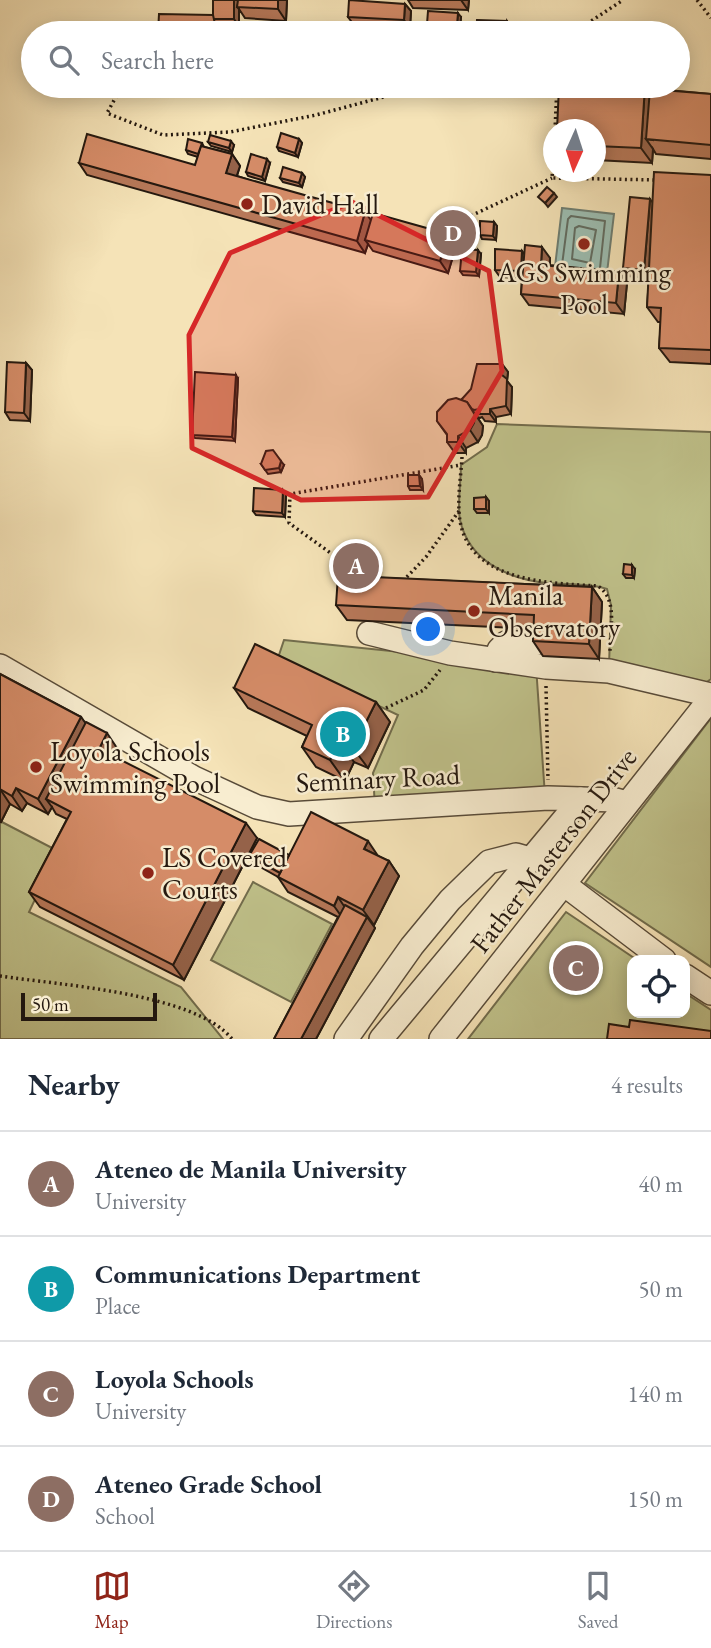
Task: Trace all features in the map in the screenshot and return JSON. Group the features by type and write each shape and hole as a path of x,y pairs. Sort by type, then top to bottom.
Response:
{"lane":[{"path":"369,633 450,653 546,667 609,671 711,697"},
{"path":"496,660 499,650 506,643 536,643"},
{"name":"Seminary Road","path":"0,666 194,778 257,807 289,814 548,798 627,803"},
{"name":"Father Masterson Drive","path":"441,1039 711,697"},
{"path":"381,1039 581,799"},
{"path":"346,1039 412,946 450,900 489,862 516,855 530,859"},
{"path":"565,885 657,955"},
{"path":"690,979 711,993"}],"path":[{"path":"591,21 623,0"},
{"path":"697,0 711,18"},
{"path":"115,98 107,113 163,135 230,132 316,115 379,98"},
{"path":"556,98 556,119"},
{"path":"606,179 671,181"},
{"path":"451,225 543,182"},
{"path":"462,457 459,511 469,542 494,567 523,579 571,587 598,586 606,590 611,604 609,671"},
{"path":"380,584 336,558 289,523 290,494 461,465"},
{"path":"396,586 425,557 459,511"},
{"path":"386,708 424,690 440,671 450,653"},
{"path":"546,667 548,798"},
{"path":"0,976 170,1003 215,1022 232,1039"}],"highlighted area":[{"path":"352,202 489,271 502,371 428,497 301,500 192,448 189,335 230,253"}],"green space":[{"path":"497,424 711,432 711,679 701,686 609,666 611,605 607,589 518,577 492,565 472,547 460,520 461,465 487,447"},
{"path":"284,640 536,666 545,796 375,808 373,773 398,715 278,658"},
{"path":"711,718 711,967 585,883"},
{"path":"0,821 58,851 29,912 181,987 223,1039 0,1039"},
{"path":"253,882 332,924 291,1002 211,960"},
{"path":"566,912 630,955 627,955 627,1018 690,1018 690,996 711,1010 711,1039 468,1039"}],"water":[{"name":"AGS Swimming Pool","path":"562,208 614,214 606,281 554,275"}],"building":[{"path":"213,0 234,0 234,19 213,19"},
{"path":"238,0 278,0 278,9 237,7"},
{"path":"349,0 405,4 404,20 348,17"},
{"path":"428,11 458,13 457,21 427,21"},
{"path":"159,14 213,15 214,21 159,21"},
{"path":"690,92 711,94 711,145 646,139 649,98 690,98"},
{"path":"558,98 644,98 641,148 606,146 606,119 558,119"},
{"path":"281,133 299,139 295,153 277,147"},
{"name":"David Hall","path":"87,134 195,165 201,146 232,154 226,173 365,212 357,241 79,163"},
{"path":"210,135 231,141 229,148 208,142"},
{"path":"188,139 202,143 198,154 186,150"},
{"path":"251,154 267,159 262,177 246,172"},
{"path":"283,167 302,173 299,183 280,178"},
{"path":"654,172 711,175 711,350 659,348 661,308 647,307"},
{"path":"547,187 554,193 545,203 538,197"},
{"path":"630,197 650,199 644,270 623,268"},
{"path":"373,213 448,234 440,261 365,240"},
{"path":"480,221 494,222 493,236 480,235"},
{"path":"525,245 542,247 541,265 619,272 616,303 521,294"},
{"path":"462,249 478,250 476,272 460,271"},
{"path":"495,249 522,251 521,271 495,270"},
{"path":"7,362 26,363 24,413 5,412"},
{"path":"477,364 502,364 502,375 507,379 506,406 490,409 490,414 479,414 480,409 474,410 461,400 471,389"},
{"path":"195,372 236,375 232,437 192,435"},
{"path":"456,398 467,402 475,415 474,423 470,430 458,436 458,442 447,442 447,434 437,421 437,412 448,400"},
{"path":"273,450 281,461 279,468 265,470 261,464 266,451"},
{"path":"408,475 419,475 420,486 408,486"},
{"path":"254,488 283,490 282,513 253,511"},
{"path":"486,497 486,509 474,509 474,498"},
{"path":"339,561 353,562 352,576 592,587 589,644 533,641 534,615 336,605"},
{"path":"624,564 632,565 632,575 623,574"},
{"path":"255,644 376,702 353,748 339,741 330,760 302,747 312,725 234,688"},
{"name":"Loyola Schools Swimming Pool","path":"0,674 81,717 38,799 16,788 12,796 0,789"},
{"name":"LS Covered Courts","path":"86,722 107,733 99,749 246,823 173,965 29,892 71,812 46,799"},
{"path":"311,812 368,841 364,849 389,861 363,910 338,897 334,906 278,877"},
{"path":"259,839 289,855 280,873 249,856"},
{"path":"345,905 367,917 301,1039 274,1039"},
{"path":"630,1020 711,1031 711,1039 607,1039 609,1024 629,1027"}],"place":[{"name":"David Hall","path":"247,204"},
{"name":"Ateneo Grade School","path":"453,233"},
{"name":"AGS Swimming Pool","path":"584,244"},
{"name":"Ateneo de Manila University","path":"356,566"},
{"name":"Manila Observatory","path":"474,611"},
{"name":"Communications Department","path":"343,734"},
{"name":"Loyola Schools Swimming Pool","path":"36,767"},
{"name":"LS Covered Courts","path":"148,873"},
{"name":"Loyola Schools","path":"576,968"}]}
